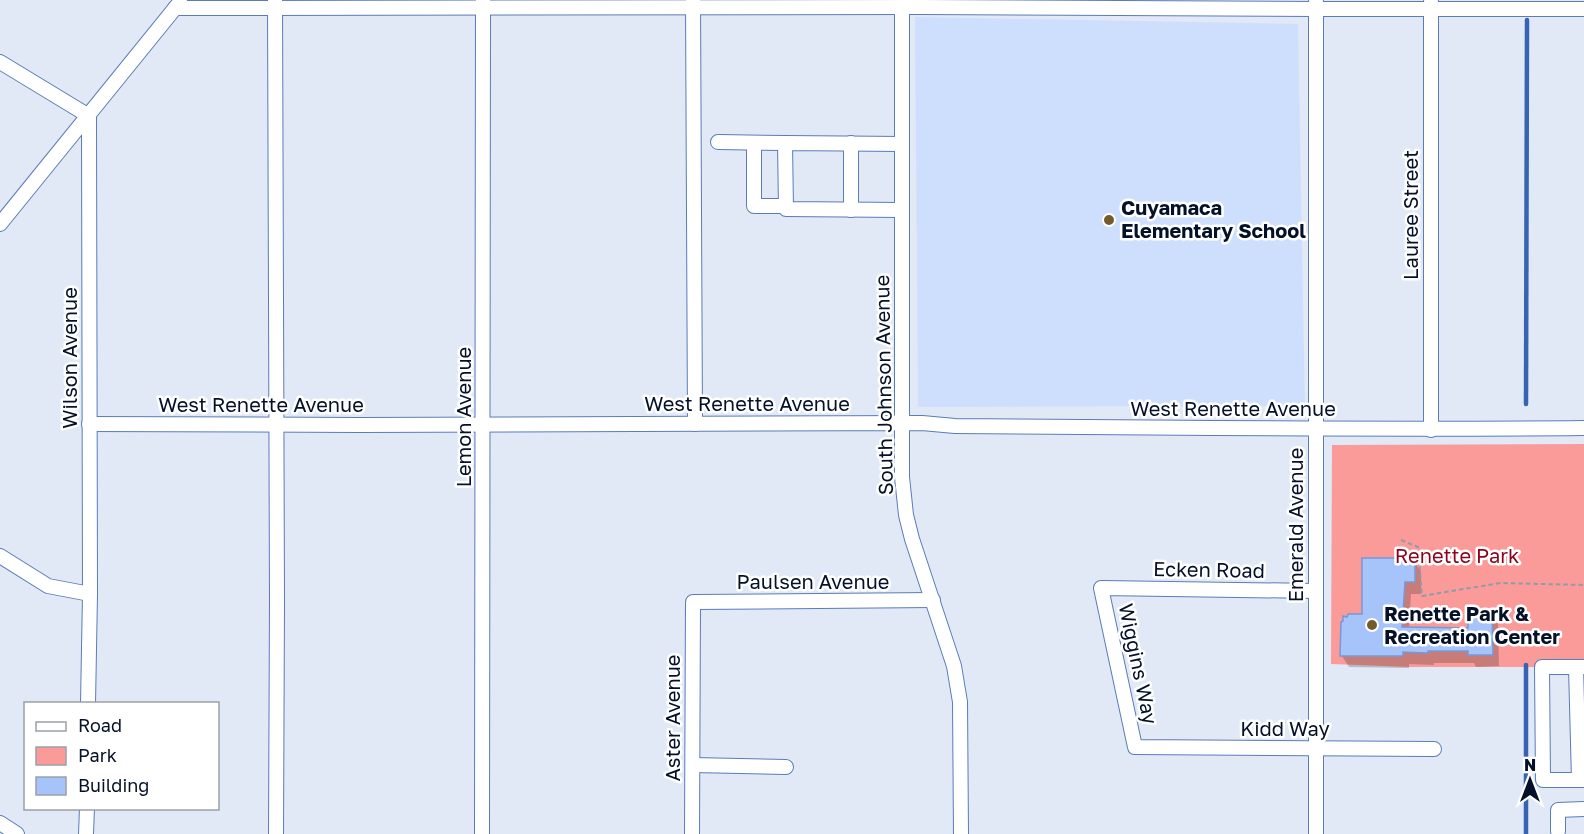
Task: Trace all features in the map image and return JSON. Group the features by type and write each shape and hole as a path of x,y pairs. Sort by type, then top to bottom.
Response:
{"street":[{"path":"693,3 695,424"},
{"name":"South Johnson Avenue","path":"902,3 902,477 906,515 912,539 954,666 960,702 961,834"},
{"path":"0,224 178,4 1431,4 1584,9"},
{"path":"275,4 276,834"},
{"name":"Lemon Avenue","path":"482,834 483,4"},
{"name":"Emerald Avenue","path":"1316,4 1316,834"},
{"name":"Lauree Street","path":"1431,4 1431,430"},
{"path":"0,62 88,116"},
{"name":"Wilson Avenue","path":"88,116 90,424 88,702"},
{"path":"718,142 902,144"},
{"path":"754,142 754,206 786,206"},
{"path":"785,143 786,209 902,210"},
{"path":"851,143 851,210"},
{"name":"West Renette Avenue","path":"90,424 922,423 963,427 1316,430 1584,428"},
{"path":"0,556 48,586 90,594"},
{"name":"Ecken Road","path":"1101,588 1316,591"},
{"name":"Wiggins Way","path":"1101,588 1136,747"},
{"name":"Paulsen Avenue","path":"693,602 933,600"},
{"name":"Aster Avenue","path":"693,602 693,834"},
{"path":"1542,667 1580,667 1582,780 1542,780 1542,667"},
{"name":"Kidd Way","path":"1136,747 1434,749"},
{"path":"693,765 786,767"},
{"path":"86,834 87,810"},
{"path":"1558,831 1558,810 1584,810"},
{"path":"0,823 16,834"}],"path":[{"path":"1401,540 1418,547 1422,596 1500,583 1584,585"}],"shaded area":[{"name":"Cuyamaca Elementary School","path":"915,17 1298,24 1305,406 918,407"}],"green space":[{"name":"Renette Park","path":"1584,444 1584,667 1411,667 1331,664 1332,445"}],"building":[{"name":"Renette Park & Recreation Center","path":"1362,558 1415,558 1415,582 1405,582 1402,627 1468,628 1468,611 1492,610 1493,655 1468,655 1468,651 1428,651 1428,653 1403,652 1403,656 1340,656 1343,616 1362,614"}],"waterway":[{"path":"1526,404 1527,20"},
{"path":"1526,665 1526,834"}],"place":[{"name":"Cuyamaca Elementary School","path":"1109,220"},
{"name":"Renette Park & Recreation Center","path":"1372,625"}]}
